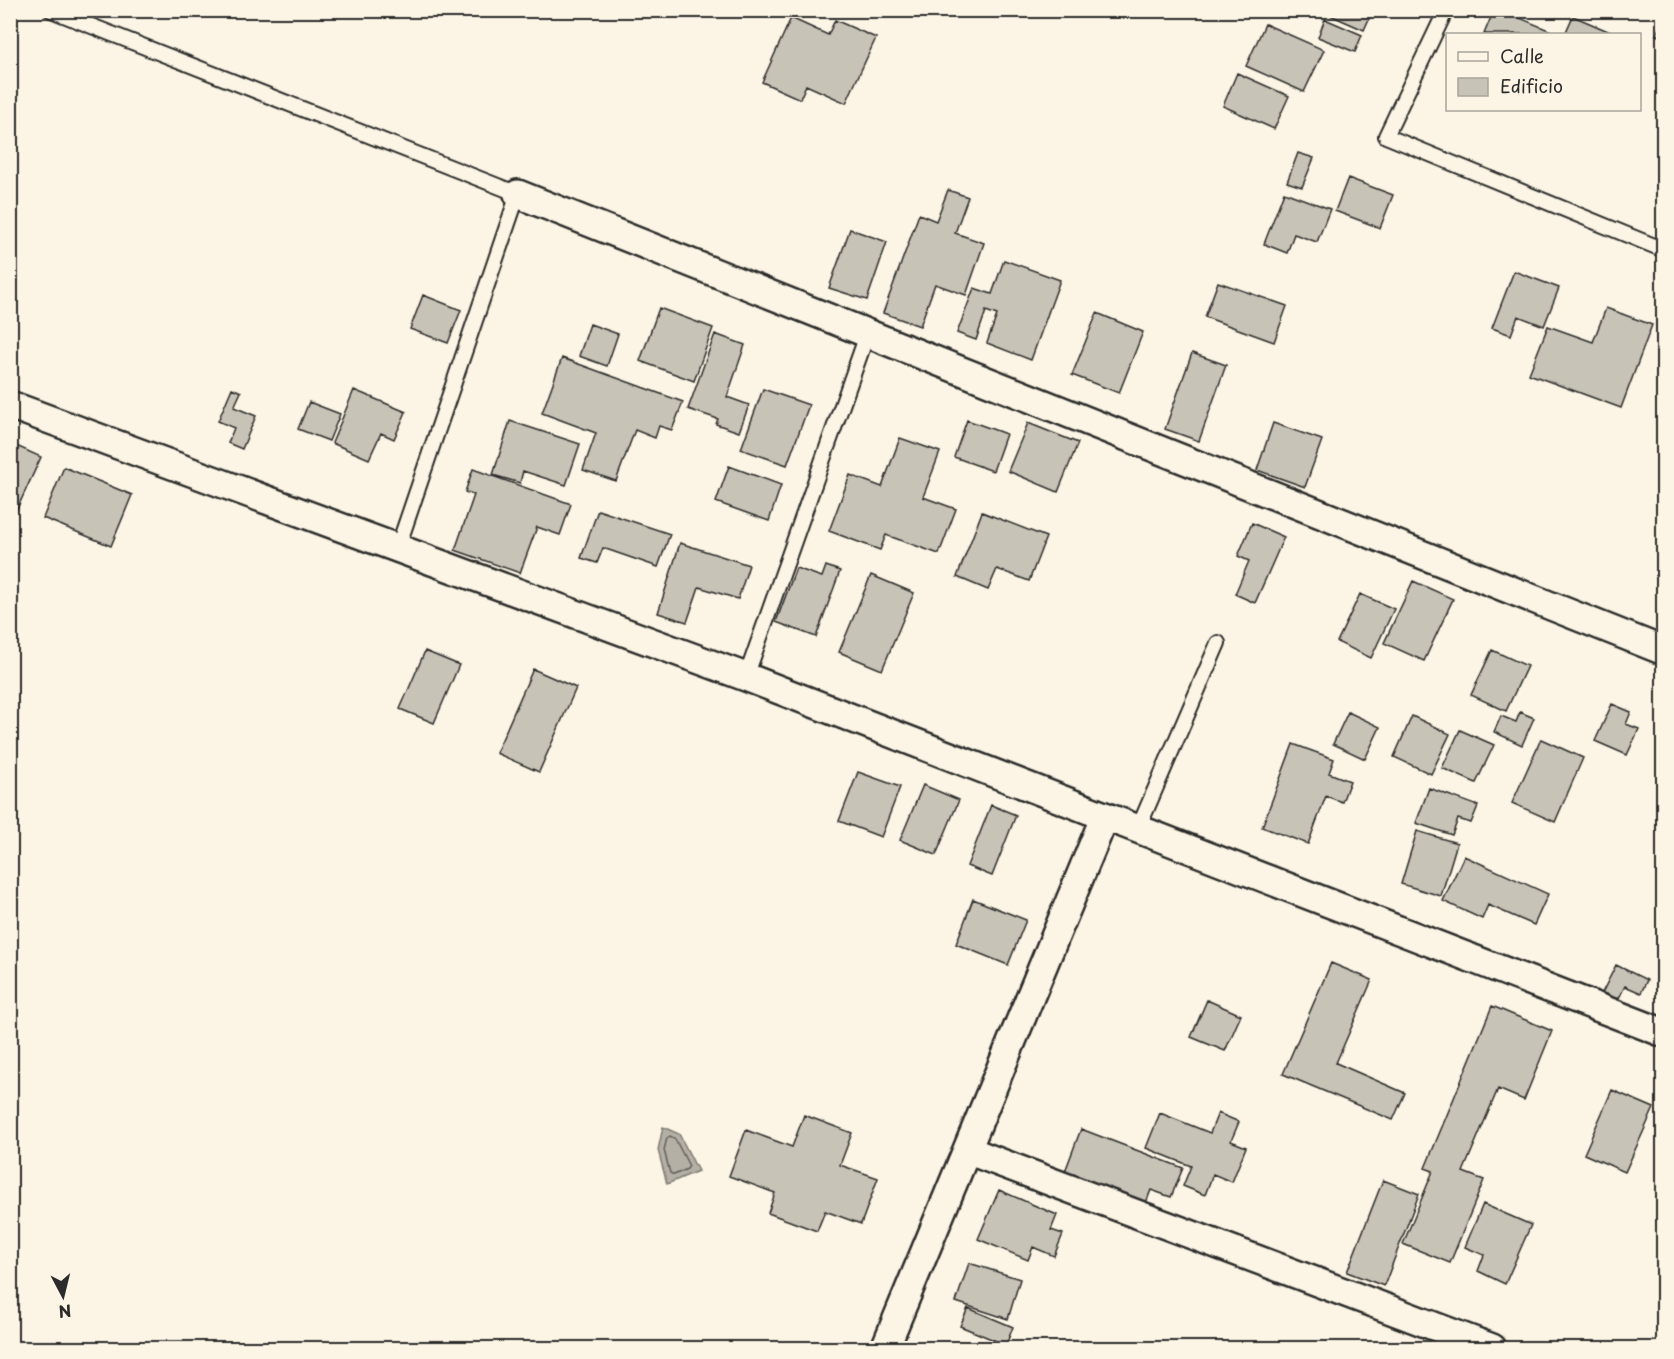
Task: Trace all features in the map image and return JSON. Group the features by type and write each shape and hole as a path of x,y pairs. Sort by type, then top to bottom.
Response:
{"street":[{"path":"518,194 1664,651"},
{"path":"10,405 746,677 1664,1033"},
{"path":"885,1348 1105,816"},
{"path":"967,1150 1492,1348"}],"lane":[{"path":"51,10 518,194 398,547"},
{"path":"1446,10 1386,136 1664,250"},
{"path":"746,677 868,332"},
{"path":"1138,829 1218,643"}],"water":[{"path":"663,1127 679,1134 698,1171 667,1184 658,1150"}],"building":[{"path":"1332,10 1373,10 1364,30 1330,15"},
{"path":"1494,10 1501,10 1556,33 1484,33"},
{"path":"1573,16 1613,33 1565,33"},
{"path":"791,18 828,35 835,20 876,38 846,103 806,85 800,99 762,82"},
{"path":"1664,18 1664,38 1656,35"},
{"path":"1325,19 1362,35 1355,52 1318,37"},
{"path":"1265,24 1324,50 1304,92 1246,66"},
{"path":"1237,73 1289,96 1274,129 1223,106"},
{"path":"1298,153 1314,158 1302,187 1287,182"},
{"path":"1348,178 1393,195 1380,228 1335,211"},
{"path":"948,190 968,197 955,233 984,243 966,295 935,284 920,326 883,313 919,214 936,221"},
{"path":"1284,192 1330,209 1317,242 1294,234 1287,253 1264,244"},
{"path":"850,229 887,242 867,300 829,288"},
{"path":"1004,260 1060,280 1031,360 987,343 997,315 986,311 976,340 957,333 974,288 992,294"},
{"path":"1514,271 1559,288 1544,326 1518,316 1511,335 1492,328"},
{"path":"1218,282 1287,306 1274,342 1205,317"},
{"path":"423,295 461,310 448,343 410,329"},
{"path":"659,308 713,328 694,381 640,361"},
{"path":"1606,308 1652,325 1621,408 1529,374 1548,326 1593,342"},
{"path":"1097,313 1143,332 1119,393 1072,375"},
{"path":"590,324 618,334 607,366 579,356"},
{"path":"715,334 745,345 727,397 749,405 739,432 716,424 718,419 688,409"},
{"path":"1192,353 1226,365 1199,441 1165,429"},
{"path":"562,358 683,402 672,430 659,426 655,438 635,430 616,481 583,470 596,433 542,413"},
{"path":"232,388 241,392 234,407 256,416 242,449 228,443 234,428 218,421"},
{"path":"763,389 809,405 787,465 741,449"},
{"path":"354,390 406,412 394,439 381,433 369,459 332,443"},
{"path":"309,402 340,414 329,441 298,429"},
{"path":"967,420 1006,434 993,471 954,457"},
{"path":"510,421 580,444 566,485 523,471 520,483 493,475"},
{"path":"1028,423 1078,443 1058,492 1008,471"},
{"path":"1273,423 1322,440 1305,487 1257,470"},
{"path":"900,438 940,452 923,497 956,509 939,554 886,535 880,550 829,531 850,475 882,487"},
{"path":"12,444 41,457 16,511 10,509 10,448"},
{"path":"729,466 781,485 769,521 716,502"},
{"path":"64,467 132,495 111,546 43,518"},
{"path":"473,469 571,504 560,535 537,527 520,573 455,550 474,495 465,492"},
{"path":"598,510 670,534 658,567 603,548 597,563 581,558"},
{"path":"982,512 1046,537 1029,581 997,569 988,590 957,577"},
{"path":"1252,523 1284,537 1255,603 1235,594 1249,561 1238,556"},
{"path":"680,543 749,565 738,599 699,587 687,622 658,613"},
{"path":"826,566 840,571 816,637 776,622 796,568 822,577"},
{"path":"871,575 914,593 882,670 839,652"},
{"path":"1413,581 1453,599 1424,661 1384,643"},
{"path":"1360,594 1394,609 1371,658 1337,642"},
{"path":"1492,650 1527,666 1506,711 1471,695"},
{"path":"425,651 459,665 434,723 400,709"},
{"path":"533,669 576,688 539,772 496,753"},
{"path":"1612,704 1631,712 1626,724 1639,729 1627,755 1595,741"},
{"path":"1348,712 1380,727 1365,759 1333,744"},
{"path":"1520,712 1534,718 1522,745 1494,732 1501,716 1516,722"},
{"path":"1412,716 1450,734 1431,774 1394,757"},
{"path":"1460,730 1494,745 1476,783 1442,768"},
{"path":"1541,739 1583,758 1555,822 1512,803"},
{"path":"1293,744 1334,759 1329,773 1350,781 1342,802 1326,796 1308,844 1262,827"},
{"path":"858,772 900,787 881,837 839,821"},
{"path":"923,785 959,800 936,855 900,840"},
{"path":"1429,788 1478,806 1471,823 1458,819 1452,835 1416,823"},
{"path":"991,805 1016,815 992,876 967,866"},
{"path":"1417,831 1457,843 1441,896 1401,884"},
{"path":"1464,856 1548,894 1534,925 1488,905 1482,919 1443,901"},
{"path":"973,899 1026,920 1008,965 956,944"},
{"path":"1331,963 1372,980 1336,1063 1405,1093 1393,1120 1283,1074"},
{"path":"1616,965 1647,980 1641,993 1625,986 1618,1000 1602,993"},
{"path":"1207,1000 1241,1015 1225,1051 1191,1037"},
{"path":"1492,1006 1552,1031 1524,1100 1498,1089 1463,1172 1484,1180 1450,1263 1403,1244 1433,1171 1425,1168"},
{"path":"1612,1090 1654,1108 1625,1172 1584,1154"},
{"path":"1160,1113 1210,1133 1218,1113 1239,1122 1231,1141 1246,1147 1232,1182 1213,1174 1205,1195 1183,1186 1191,1166 1146,1148"},
{"path":"804,1115 852,1133 840,1165 878,1178 861,1224 825,1211 817,1231 768,1213 775,1193 729,1176 746,1130 792,1147"},
{"path":"1081,1129 1183,1168 1171,1197 1151,1190 1145,1205 1064,1174"},
{"path":"1383,1180 1419,1194 1384,1286 1347,1272"},
{"path":"999,1190 1057,1215 1051,1230 1063,1234 1054,1256 1033,1247 1028,1260 978,1239"},
{"path":"1483,1204 1531,1225 1505,1284 1478,1271 1484,1255 1465,1247"},
{"path":"969,1263 1020,1279 1008,1319 956,1302"},
{"path":"968,1308 1013,1327 1006,1345 960,1326"}]}
